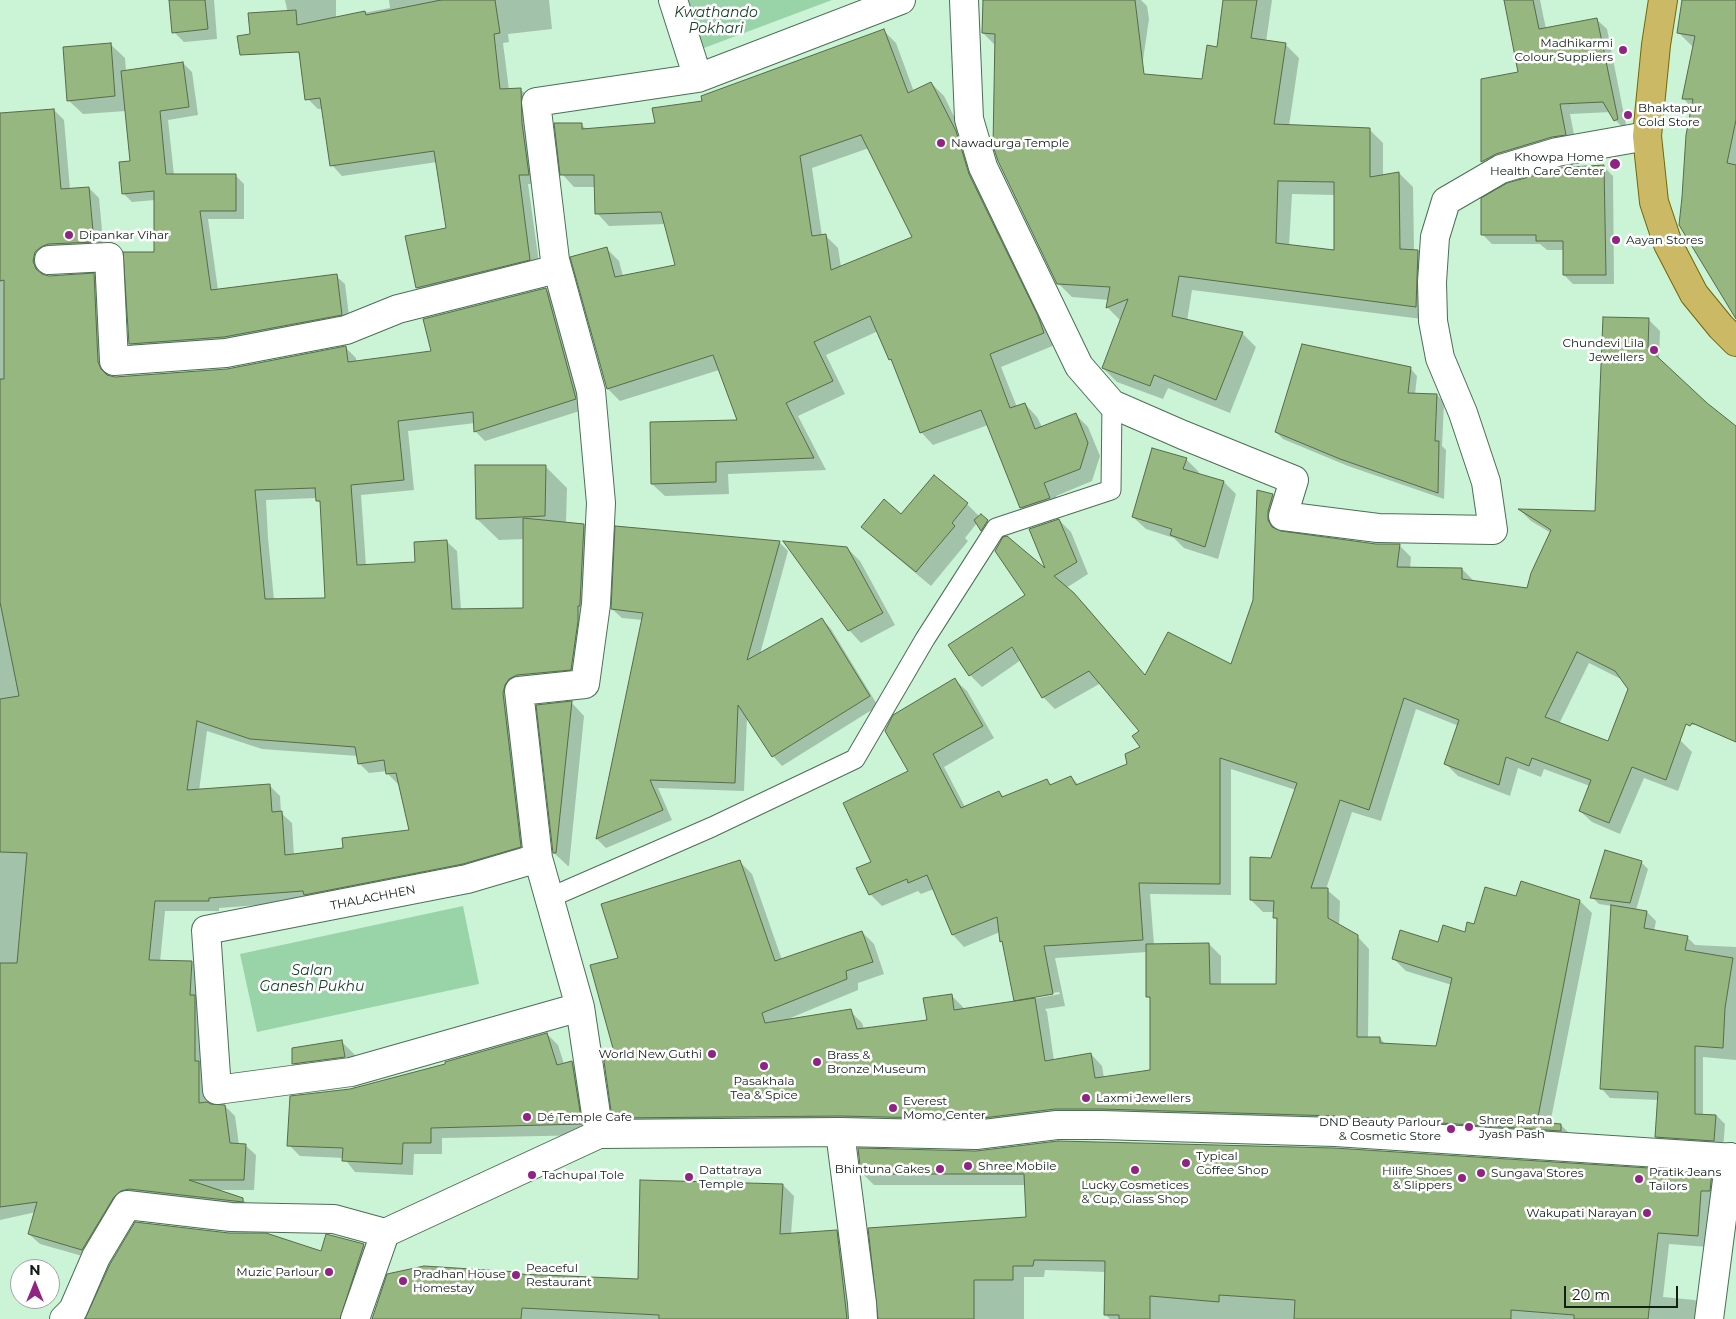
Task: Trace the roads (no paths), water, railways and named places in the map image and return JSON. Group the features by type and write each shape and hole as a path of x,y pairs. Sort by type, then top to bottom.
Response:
{"main road":[{"path":"1664,0 1656,45 1647,136 1654,202 1668,244 1694,294 1736,342"}],"street":[{"path":"673,0 698,78"},
{"path":"599,1134 580,1007 538,858 519,691 585,684 596,604 602,503 591,391 557,269 536,102 698,78 901,0"},
{"path":"964,0 969,119 983,167 1079,366 1112,404 1294,480 1283,516 1378,528 1493,530 1486,482 1463,413 1440,358 1433,321 1432,282 1436,237 1446,201 1501,168 1557,152 1647,136"},
{"path":"49,260 109,257 114,361 226,353 346,330 398,309 557,269"},
{"name":"THALACHHEN","path":"538,858 467,879 206,930 217,1090 350,1072 580,1007"},
{"path":"64,1319 73,1310 96,1257 126,1205 231,1217 334,1219 385,1233 599,1134 840,1132 976,1135 1057,1125 1101,1125 1335,1132 1733,1158 1709,1319"},
{"path":"840,1132 863,1319"},
{"path":"354,1319 385,1233"}],"lane":[{"path":"549,898 712,826 855,759 925,639 996,528 1111,490 1112,404"}],"water":[{"name":"Kwathando Pokhari","path":"686,0 832,0 704,48"},
{"name":"Salan Ganesh Pukhu","path":"463,906 479,984 257,1032 240,954"}],"place":[{"name":"Madhikarmi Colour Suppliers","path":"1623,50"},
{"name":"Bhaktapur Cold Store","path":"1628,115"},
{"name":"Nawadurga Temple","path":"941,143"},
{"name":"Khowpa Home Health Care Center","path":"1615,164"},
{"name":"Dipankar Vihar","path":"69,235"},
{"name":"Aayan Stores","path":"1616,240"},
{"name":"Chundevi Lila Jewellers","path":"1654,350"},
{"name":"World New Guthi","path":"712,1054"},
{"name":"Brass & Bronze Museum","path":"817,1062"},
{"name":"Pasakhala Tea & Spice","path":"764,1066"},
{"name":"Laxmi Jewellers","path":"1086,1098"},
{"name":"Everest Momo Center","path":"893,1108"},
{"name":"Dé Temple Cafe","path":"527,1117"},
{"name":"Shree Ratna Jyash Pash","path":"1469,1127"},
{"name":"DND Beauty Parlour & Cosmetic Store","path":"1451,1129"},
{"name":"Typical Coffee Shop","path":"1186,1163"},
{"name":"Shree Mobile","path":"968,1166"},
{"name":"Bhintuna Cakes","path":"940,1169"},
{"name":"Lucky Cosmetices & Cup, Glass Shop","path":"1135,1170"},
{"name":"Sungava Stores","path":"1481,1173"},
{"name":"Tachupal Tole","path":"532,1175"},
{"name":"Dattatraya Temple","path":"689,1177"},
{"name":"Hilife Shoes & Slippers","path":"1462,1178"},
{"name":"Pratik Jeans Tailors","path":"1639,1179"},
{"name":"Wakupati Narayan","path":"1647,1213"},
{"name":"Muzic Parlour","path":"329,1272"},
{"name":"Peaceful Restaurant","path":"516,1275"},
{"name":"Pradhan House Homestay","path":"403,1281"}]}
